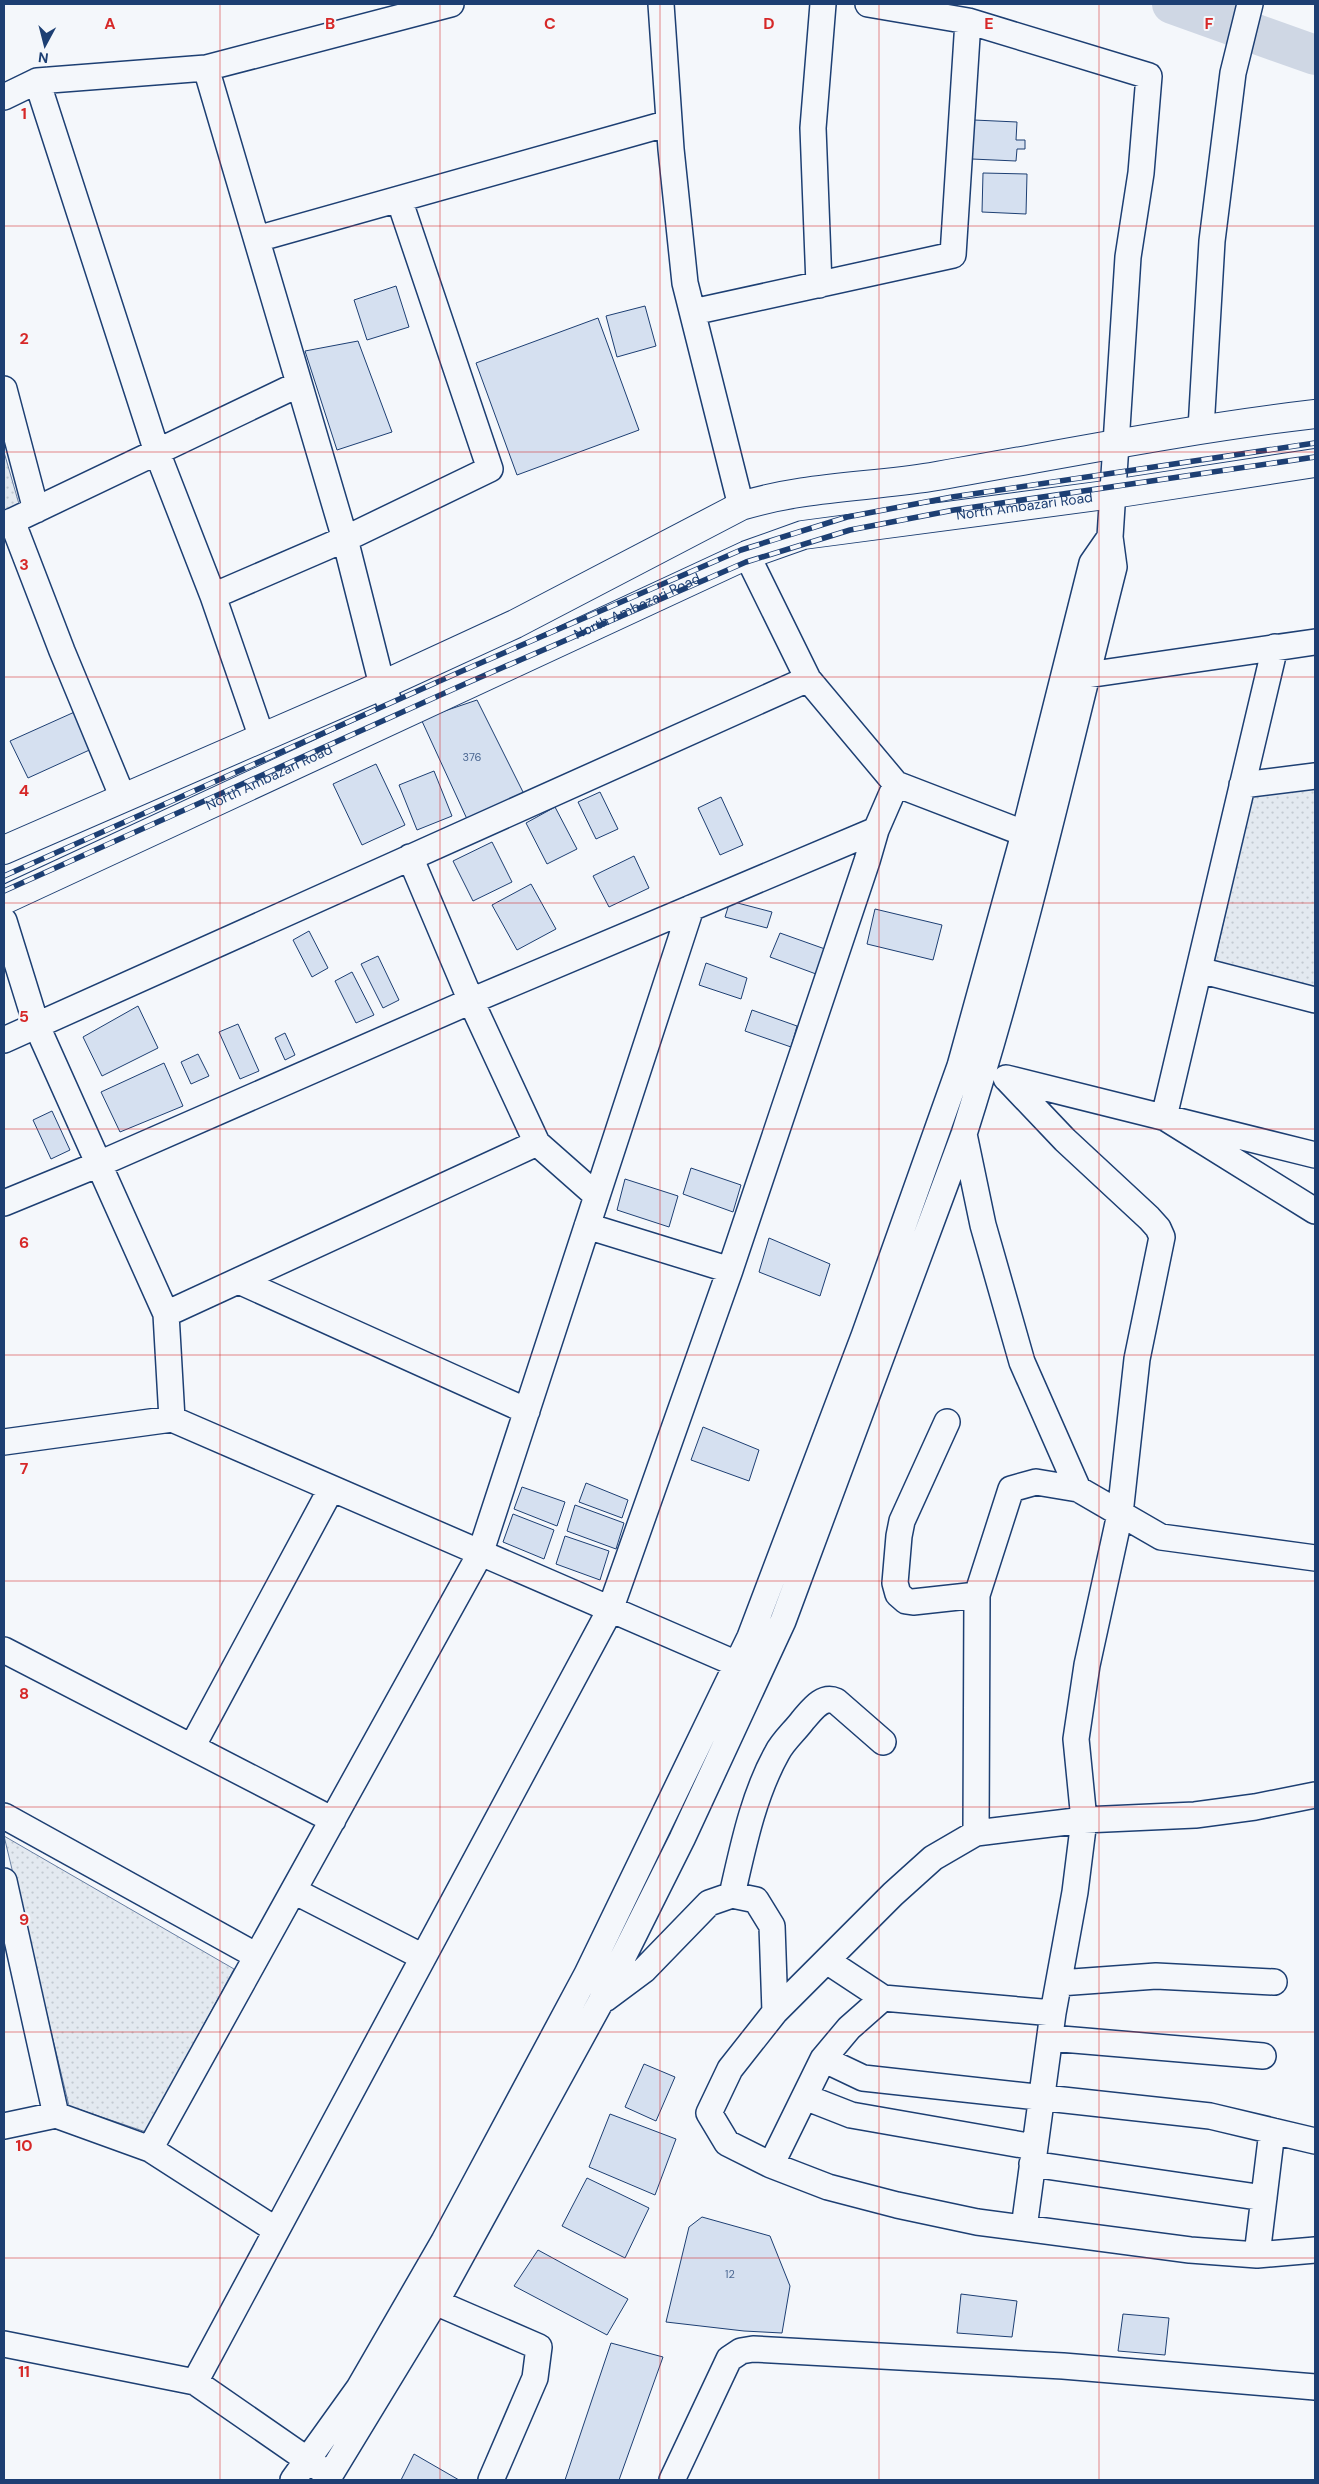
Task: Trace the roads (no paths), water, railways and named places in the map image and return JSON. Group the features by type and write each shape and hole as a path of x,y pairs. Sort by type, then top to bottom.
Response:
{"main road":[{"path":"4,850 382,685 515,624 741,506 770,499 930,477 1117,442 1202,419 1315,414"},
{"name":"North Ambazari Road","path":"4,900 747,555 803,536 1114,494 1315,463"}],"street":[{"path":"4,97 37,81 206,68 451,4"},
{"path":"661,4 669,123 685,283 741,506"},
{"path":"819,285 813,128 823,4"},
{"path":"4,2344 195,2382 328,2478 435,2302 600,2003 682,1839 749,1669 864,1336 972,1069 1035,837 1087,675 1114,567 1110,537 1128,257 1141,173 1149,76 968,21 868,4"},
{"path":"1202,419 1212,241 1233,73 1250,4"},
{"path":"693,312 953,255 968,21"},
{"path":"206,68 345,539 382,685 396,718"},
{"path":"37,81 157,452 213,596 262,738"},
{"path":"257,240 669,123"},
{"path":"213,596 345,539 490,469 399,199"},
{"path":"123,798 8,523 300,384"},
{"path":"4,389 36,510"},
{"path":"1035,837 1092,563 1110,537"},
{"path":"747,555 808,679 896,784 1035,837"},
{"path":"1087,675 1315,642"},
{"path":"1164,1118 1275,647"},
{"path":"4,1040 808,679"},
{"path":"1242,785 1315,776"},
{"path":"195,2382 610,1610 730,1270 867,862 876,830 896,784"},
{"path":"4,1203 99,1164 472,1001 876,830"},
{"path":"410,857 472,1001 537,1143 597,1196"},
{"path":"150,2149 480,1554 691,908"},
{"path":"4,921 36,1024 166,1314 172,1419"},
{"path":"1199,970 1315,1000"},
{"path":"972,1069 1315,1155"},
{"path":"292,2480 308,2462 359,2388 440,2249 749,1669 784,1621 964,1134 972,1069"},
{"path":"1007,1079 1065,1140 1149,1218 1158,1228 1162,1237 1137,1359 1120,1514 1087,1665 1076,1739 1084,1820 1076,1884 1050,2038 1024,2228"},
{"path":"1164,1118 1315,1211"},
{"path":"964,1134 983,1225 1022,1362 1078,1489"},
{"path":"166,1314 537,1143"},
{"path":"587,1226 730,1270"},
{"path":"239,1281 527,1411"},
{"path":"4,1442 172,1419 749,1669"},
{"path":"947,1422 902,1521 895,1583 898,1594 906,1601 913,1602 977,1595"},
{"path":"976,1832 977,1595 1011,1489 1036,1482 1078,1489 1161,1537 1315,1558"},
{"path":"192,1747 331,1489"},
{"path":"4,1650 333,1820"},
{"path":"732,1895 744,1840 765,1778 778,1751 810,1712 823,1701 830,1698 836,1701 883,1742"},
{"path":"1315,1795 1254,1807 1196,1815 1084,1820 976,1832 933,1858 892,1894 775,2012 730,2068 709,2113 727,2143 771,2165 828,2187 897,2205 977,2222 1190,2250 1257,2255 1315,2250"},
{"path":"4,1816 257,1956"},
{"path":"4,1881 56,2115"},
{"path":"294,1891 423,1957"},
{"path":"600,2003 644,1970 709,1903 732,1895 756,1900 772,1926 775,2012"},
{"path":"827,1961 883,1998 1054,2013"},
{"path":"1059,1984 1156,1976 1274,1982"},
{"path":"771,2165 824,2060 849,2028 883,1998"},
{"path":"1050,2038 1263,2056"},
{"path":"824,2060 863,2078 1210,2116 1315,2141"},
{"path":"805,2097 851,2115 1033,2156 1264,2198"},
{"path":"4,2126 56,2115 150,2149 276,2230"},
{"path":"1257,2255 1272,2131"},
{"path":"435,2302 539,2347 535,2378 491,2480"},
{"path":"672,2480 729,2359 741,2351 752,2350 1063,2366 1315,2387"}],"waterway":[{"path":"1172,4 1315,55"}],"railway":[{"path":"4,876 462,671 741,550 847,517 952,497 1315,443"},
{"path":"4,891 467,683 746,562 850,530 954,510 1315,457"}]}
